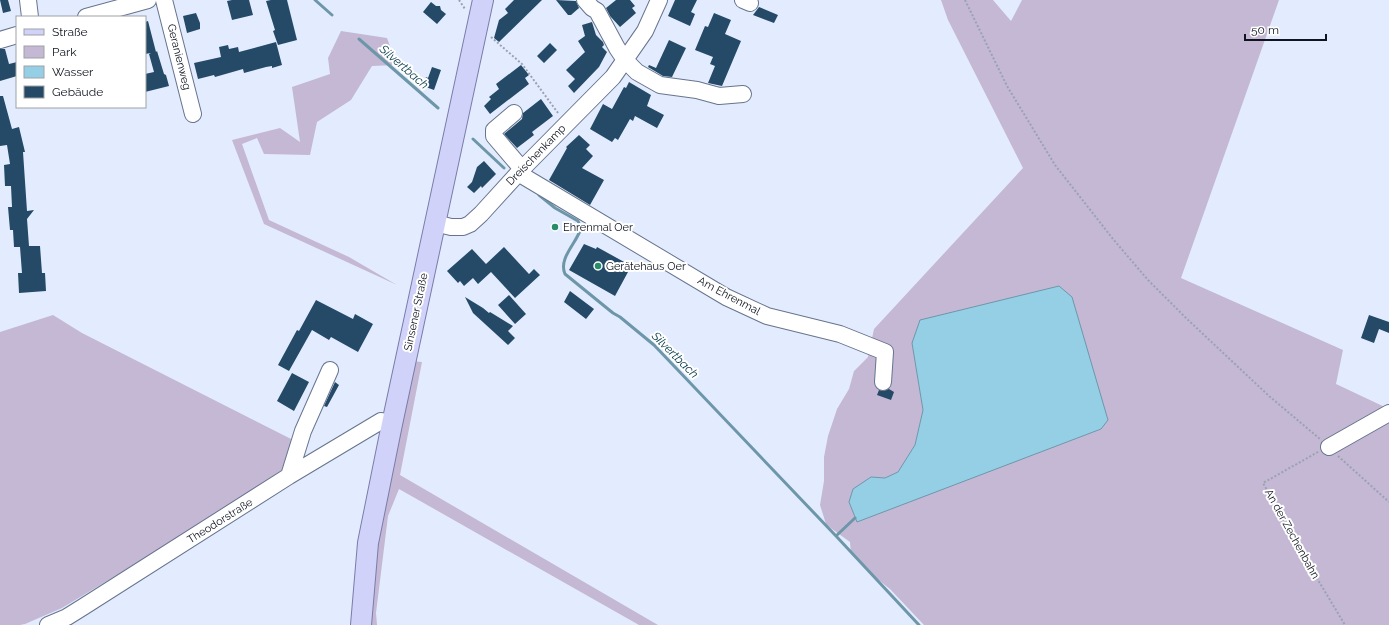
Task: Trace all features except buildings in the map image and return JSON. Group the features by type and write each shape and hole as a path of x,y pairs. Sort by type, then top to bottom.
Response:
{"main road":[{"name":"Sinsener Straße","path":"361,625 368,544 392,424 484,0"}],"street":[{"path":"28,0 30,16"},
{"path":"90,16 148,0"},
{"name":"Geranienweg","path":"164,0 193,114"},
{"path":"585,0 597,11 625,60 637,72 660,85 697,90 719,96 743,94"},
{"name":"Dreischenkamp","path":"435,223 451,227 463,227 470,224 482,214 520,171 613,77 645,31 658,0"},
{"path":"0,40 16,36"},
{"path":"514,113 494,130 494,136 520,171"},
{"name":"Am Ehrenmal","path":"520,171 747,308 767,316 840,334 885,352 883,382"},
{"path":"289,476 303,431 330,370"},
{"path":"1329,447 1389,413"},
{"name":"Theodorstraße","path":"48,625 67,617 289,476 382,421 392,424"}],"path":[{"path":"965,0 1007,86 1055,165 1113,239 1148,280 1186,318 1269,396 1329,447 1389,502"},
{"path":"478,26 522,64 566,123"},
{"name":"An der Zechenbahn","path":"1329,447 1263,483 1345,625"}],"green space":[{"path":"941,0 993,0 1011,21 1022,0 1279,0 1181,278 1343,350 1336,384 1389,409 1389,625 924,625 890,589 871,574 866,567 851,554 850,542 826,524 820,505 824,481 824,457 828,436 837,409 849,389 854,371 868,357 874,329 1023,168 948,20","holes":["912,343 1101,429 857,521 849,502 871,477 885,478 898,472 915,445 923,410"]},
{"path":"341,31 387,38 397,65 372,66 351,100 317,122 310,155 264,154 257,138 242,144 269,220 349,257 397,285 264,224 232,140 280,128 300,142 292,87 330,74 328,58"},
{"path":"53,315 82,333 303,445 303,463 62,608 25,624 0,625 0,332"},
{"path":"412,361 422,362 400,475 658,625 639,625 399,489 388,516 376,613 377,625 368,625 374,542"}],"water":[{"path":"1059,286 1072,297 1108,420 1101,429 857,522 849,502 853,489 871,477 885,478 898,472 915,445 923,410 912,343 920,320"}],"waterway":[{"name":"Silvertbach","path":"315,0 332,15"},
{"name":"Silvertbach","path":"359,39 438,108"},
{"name":"Silvertbach","path":"473,139 504,168"},
{"name":"Silvertbach","path":"539,195 555,208 578,221 581,228 566,256 564,262 565,274 654,345 919,625"},
{"name":"Silvertbach","path":"836,536 855,518"}],"place":[{"name":"Ehrenmal Oer","path":"555,227"},
{"name":"Gerätehaus Oer","path":"598,266"}]}
